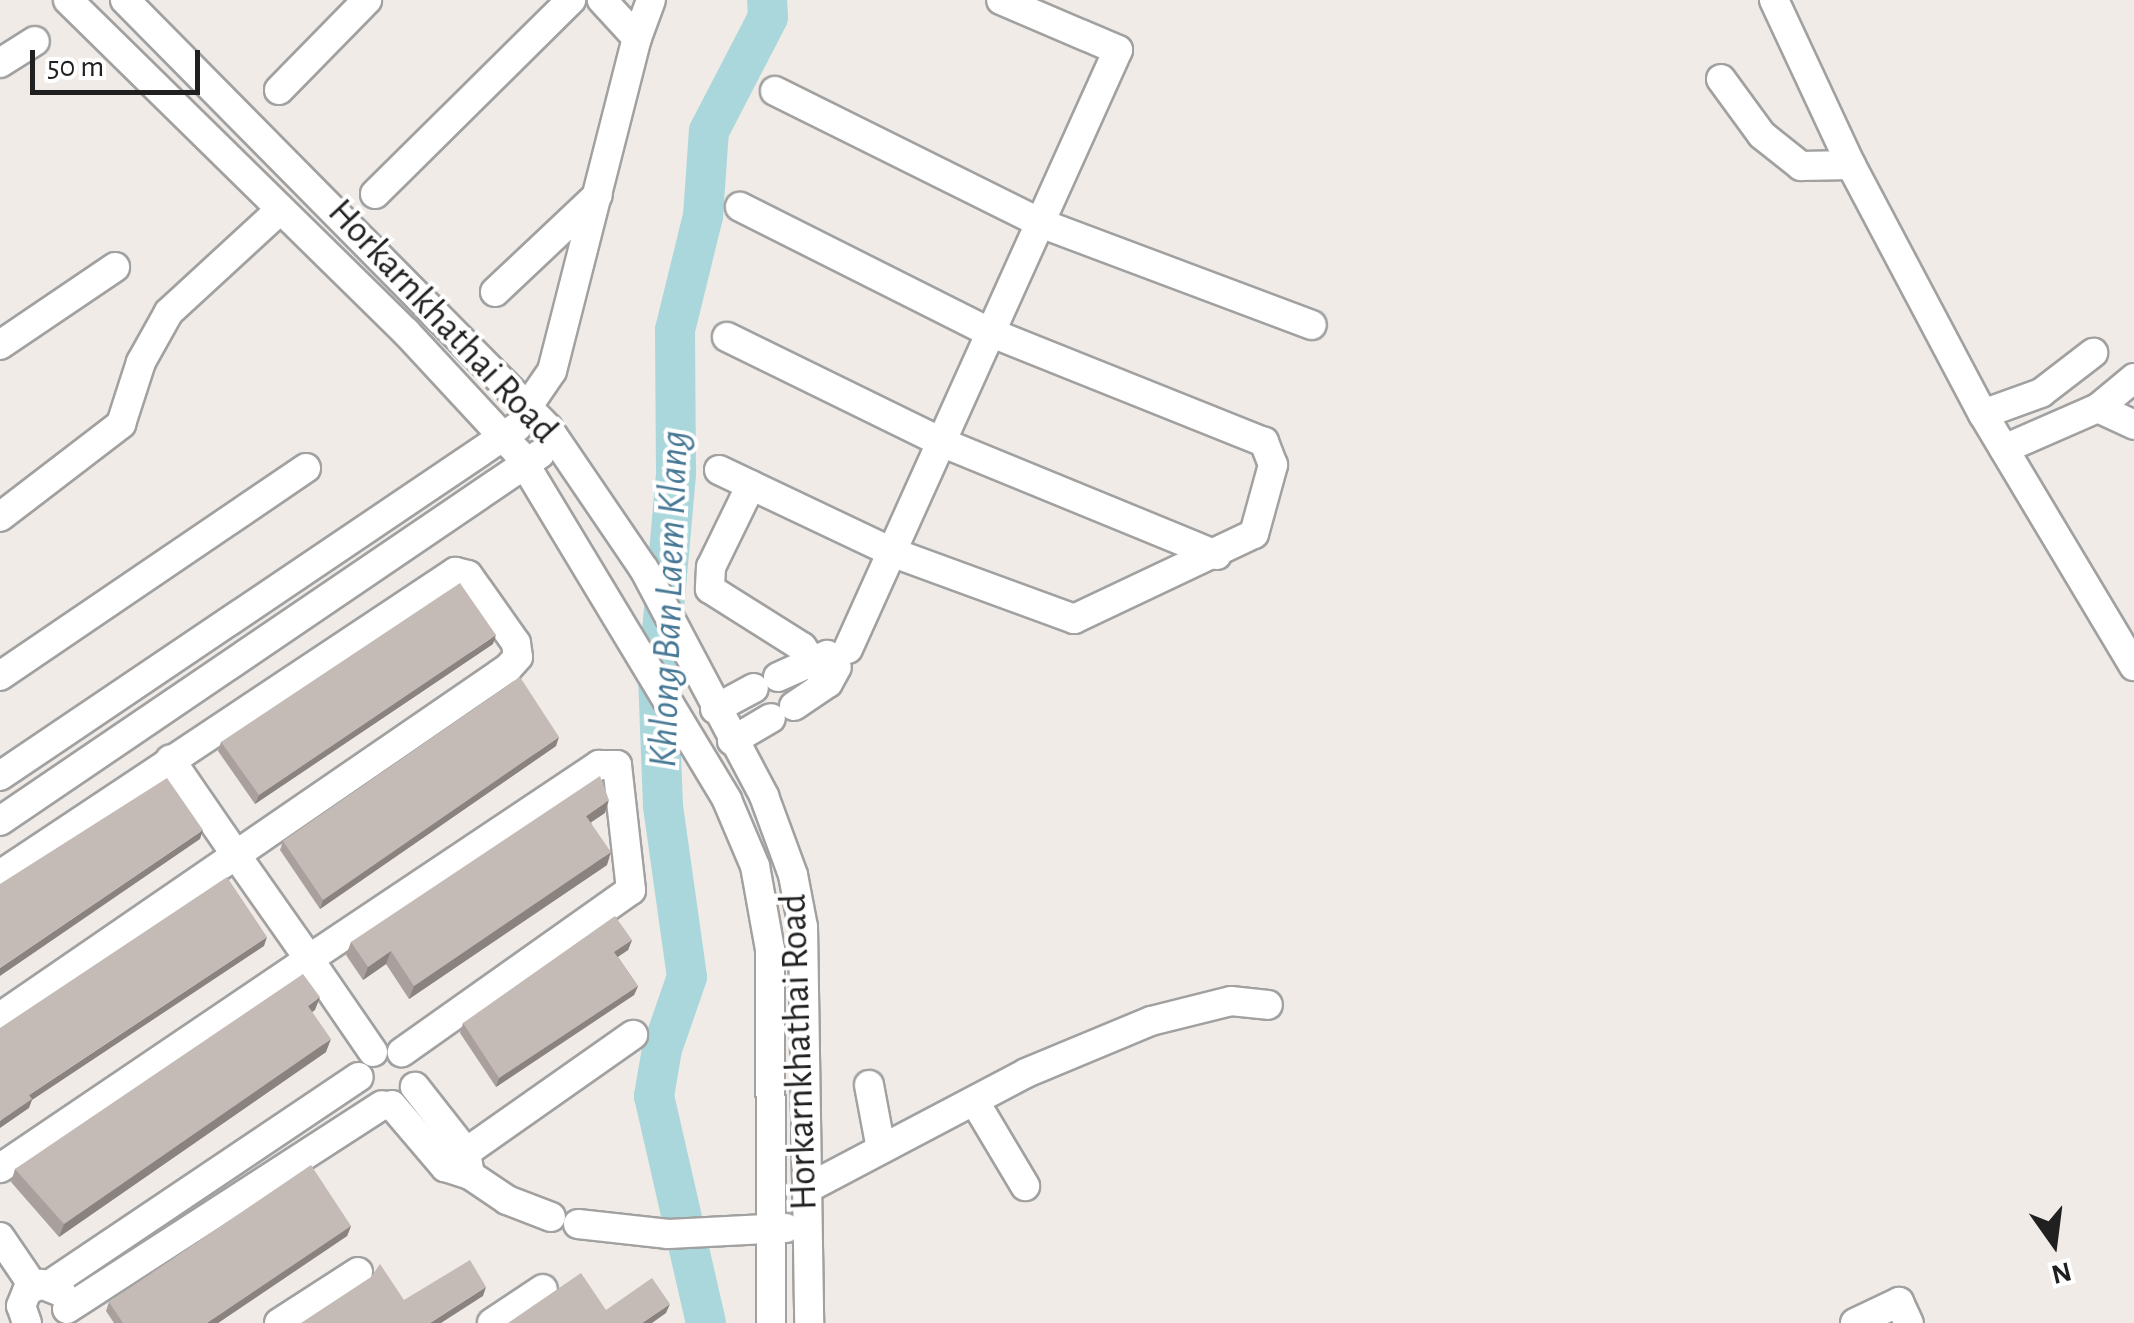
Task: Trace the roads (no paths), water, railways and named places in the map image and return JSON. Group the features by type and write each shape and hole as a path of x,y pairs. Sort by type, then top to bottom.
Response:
{"street":[{"path":"279,90 367,0"},
{"path":"376,194 571,0"},
{"path":"602,0 637,38"},
{"path":"0,776 504,438 532,410 552,371 637,38 651,0"},
{"path":"732,741 782,712 848,649 1044,224 1118,50 1001,0"},
{"path":"1774,0 1851,164 1983,414 2134,666"},
{"path":"105,36 132,2"},
{"name":"Horkarnkhathai Road","path":"132,2 532,410 644,569 780,829 803,926 809,1323"},
{"name":"Horkarnkhathai Road","path":"77,3 526,464 647,660 747,839 766,914 774,1004 771,1323"},
{"path":"0,63 35,41"},
{"path":"1721,79 1762,135 1801,166 1851,164"},
{"path":"775,92 1044,224 1312,325"},
{"path":"495,292 598,195"},
{"path":"719,470 894,552 1074,619 1216,555 1260,526 1273,465 1264,442 991,334 740,207"},
{"path":"0,517 122,424 141,362 168,312 280,210"},
{"path":"0,344 115,267"},
{"path":"727,337 941,442 1216,555"},
{"path":"1983,414 2040,393 2093,353"},
{"path":"2004,449 2098,408 2134,378"},
{"path":"2098,408 2134,425"},
{"path":"0,821 557,442"},
{"path":"0,676 306,468"},
{"path":"751,485 710,567 710,588 821,671"},
{"path":"420,494 444,520"},
{"path":"0,875 170,758 455,572 468,575 516,643 518,658 508,668 0,1017"},
{"path":"647,660 692,661"},
{"path":"715,708 766,683 821,671"},
{"path":"170,758 373,1052"},
{"path":"0,1168 600,765 617,765 631,890 402,1052 373,1052"},
{"path":"808,1188 975,1102 1151,1022 1232,1001 1268,1005"},
{"path":"460,1165 633,1035"},
{"path":"27,1301 359,1077 373,1052"},
{"path":"402,1052 415,1067 415,1087 460,1165"},
{"path":"359,1077 366,1096 387,1105 506,1200 550,1216"},
{"path":"869,1085 881,1149"},
{"path":"64,1316 415,1087"},
{"path":"975,1102 1025,1186"},
{"path":"578,1224 668,1234 807,1227"},
{"path":"0,1237 27,1301"},
{"path":"279,1323 358,1272"},
{"path":"492,1323 543,1289"},
{"path":"27,1301 63,1294 64,1316"},
{"path":"1855,1323 1899,1302 1909,1323"}],"waterway":[{"name":"Khlong Ban Laem Klang","path":"706,1323 654,1096 662,1049 687,977 663,806 658,676 676,473 675,330 703,216 709,131 768,17 767,0"}]}
